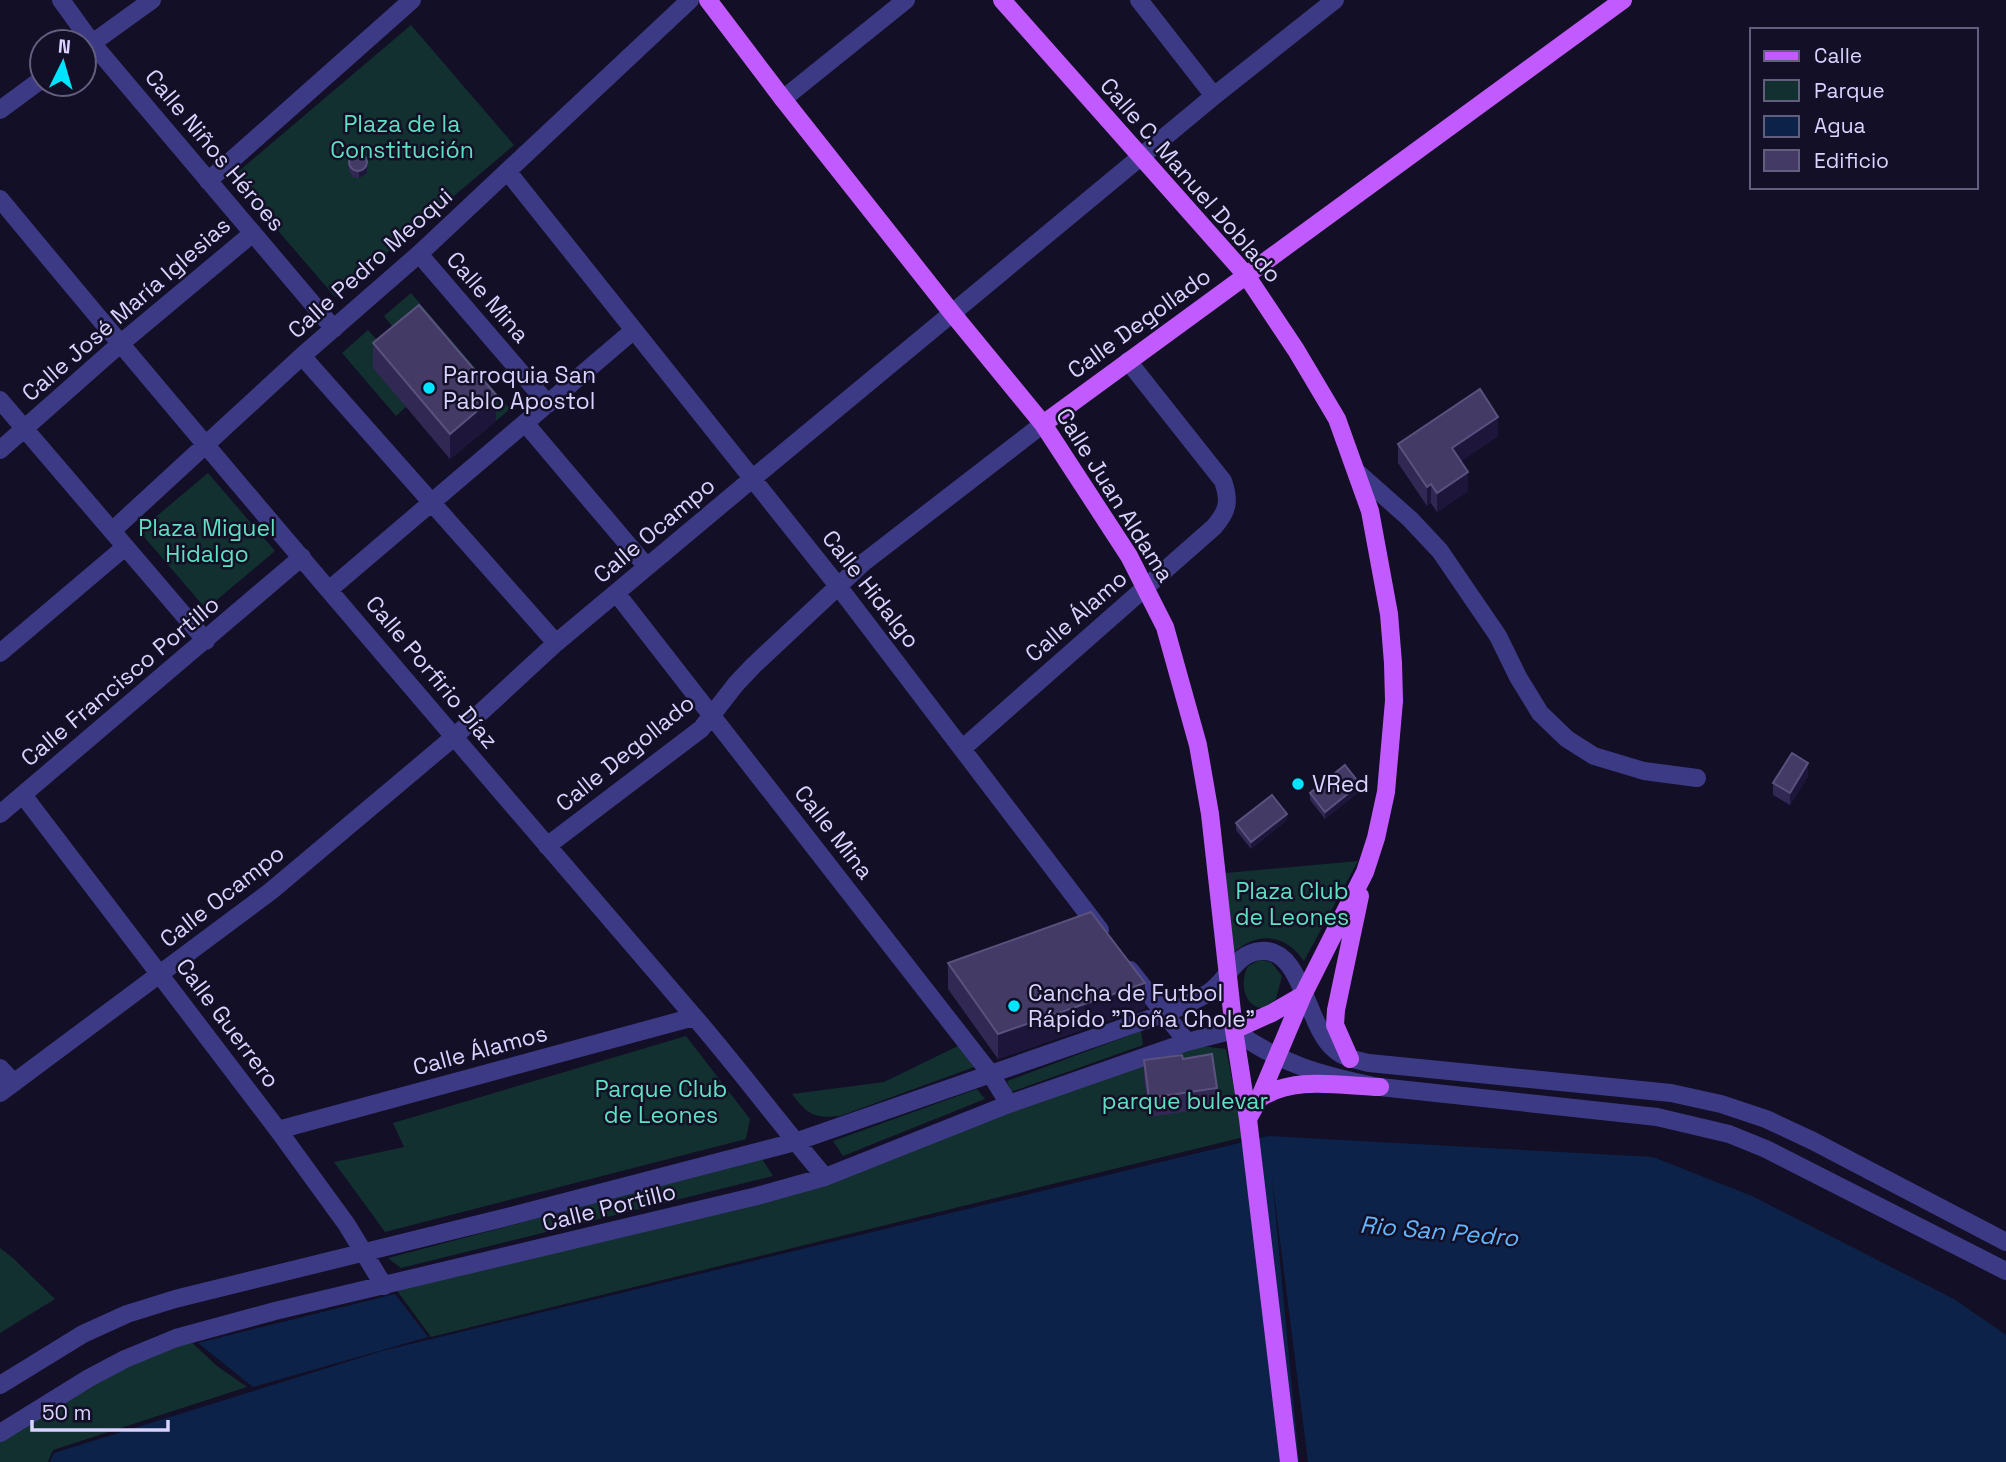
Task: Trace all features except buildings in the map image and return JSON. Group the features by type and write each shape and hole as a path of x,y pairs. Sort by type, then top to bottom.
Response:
{"main road":[{"name":"Calle Juan Aldama","path":"708,0 952,313 1043,424 1106,517 1146,587 1165,627 1198,744 1210,814 1234,1030 1248,1123 1289,1462"},
{"name":"Calle C. Manuel Doblado","path":"1002,0 1246,275 1297,350 1337,419 1370,511 1382,569 1393,663 1394,701 1386,792 1365,872 1303,995 1248,1123"},
{"name":"Calle Degollado","path":"1043,424 1623,0"},
{"path":"1350,1059 1335,1025 1336,1010 1365,872"},
{"path":"1234,1030 1303,995"},
{"path":"1259,1099 1281,1087 1290,1086 1380,1087"}],"street":[{"name":"Calle Niños Héroes","path":"61,0 77,28"},
{"path":"98,39 152,0"},
{"name":"Calle Pedro Meoqui","path":"112,531 204,444 419,254 690,0"},
{"path":"783,99 906,0"},
{"path":"1139,0 1214,96"},
{"name":"Calle Ocampo","path":"7,1088 271,891 454,737 556,643 1214,96 1335,0"},
{"path":"208,181 400,3"},
{"name":"Calle Niños Héroes","path":"98,57 334,329"},
{"path":"0,110 28,89"},
{"name":"Calle Hidalgo","path":"508,172 838,586 1163,1014 1188,1042"},
{"name":"Calle Porfirio Díaz","path":"0,199 204,444 694,1017 825,1177"},
{"name":"Calle José María Iglesias","path":"0,450 120,344 253,233"},
{"name":"Calle Mina","path":"419,254 548,404"},
{"path":"330,589 634,330"},
{"path":"302,356 556,643"},
{"name":"Calle Álamo","path":"963,748 1226,514 1228,505 1223,481 1128,361"},
{"path":"0,400 206,641"},
{"path":"525,423 647,567"},
{"name":"Calle Degollado","path":"547,846 689,738 713,716 724,698 753,666 888,543 1043,424"},
{"path":"1357,473 1410,519 1440,551 1499,636 1518,677 1540,713 1567,739 1594,755 1631,767 1697,778"},
{"path":"0,653 125,547"},
{"name":"Calle Francisco Portillo","path":"0,814 302,557"},
{"name":"Calle Mina","path":"617,594 990,1073 1009,1104"},
{"name":"Calle Guerrero","path":"23,795 278,1130 364,1251 384,1286"},
{"name":"Calle Portillo","path":"0,1385 83,1334 127,1314 175,1298 503,1218 795,1142 1163,1014 1210,992 1240,959 1250,953 1270,951 1292,966 1326,1041 1350,1059"},
{"name":"Calle Álamos","path":"278,1130 694,1017"},
{"path":"1234,1030 1276,1058 1353,1082 1657,1117 1729,1134 1766,1149 2006,1271"},
{"name":"Calle Portillo","path":"0,1433 89,1378 125,1359 176,1338 275,1311 757,1196 825,1177 1009,1104 1188,1042 1234,1030"},
{"path":"1350,1059 1671,1093 1721,1104 1766,1119 1813,1141 2006,1242"},
{"path":"0,1068 7,1088"}],"green space":[{"name":"Plaza de la Constitución","path":"411,25 514,145 335,297 232,177"},
{"path":"411,293 510,409 496,421 405,342 384,316"},
{"path":"368,330 390,354 406,407 396,416 342,353"},
{"name":"Plaza Miguel Hidalgo","path":"208,473 275,551 206,609 139,531"},
{"name":"Plaza Club de Leones","path":"1358,861 1304,961 1288,945 1270,938 1251,941 1232,954 1225,873"},
{"path":"1260,960 1271,962 1282,976 1276,999 1264,1008 1252,1004 1244,986 1248,966"},
{"path":"1141,1031 1143,1045 1011,1092 1007,1081"},
{"name":"Parque Club de Leones","path":"686,1036 750,1119 746,1139 385,1232 334,1162 404,1147 393,1123"},
{"path":"960,1045 977,1066 840,1116 824,1117 812,1114 792,1094 884,1082"},
{"name":"parque bulevar","path":"1201,1046 1226,1049 1244,1137 431,1337 395,1288 841,1175 983,1119"},
{"path":"977,1089 985,1099 843,1156 833,1141"},
{"path":"762,1159 773,1176 401,1268 388,1258"},
{"path":"0,1248 55,1299 0,1333"},
{"path":"188,1339 217,1366 247,1387 53,1450 48,1462 0,1462 0,1441 117,1367"}],"water":[{"name":"Rio San Pedro","path":"1268,1136 1653,1157 1752,1196 1954,1299 2006,1335 2006,1462 1308,1462 1272,1177 1299,1462 50,1462 54,1453 382,1351"},
{"path":"395,1294 428,1337 253,1387 198,1343"}],"place":[{"name":"Parroquia San Pablo Apostol","path":"429,388"},
{"name":"VRed","path":"1298,784"},
{"name":"Cancha de Futbol Rápido \"Doña Chole\"","path":"1014,1006"}]}
